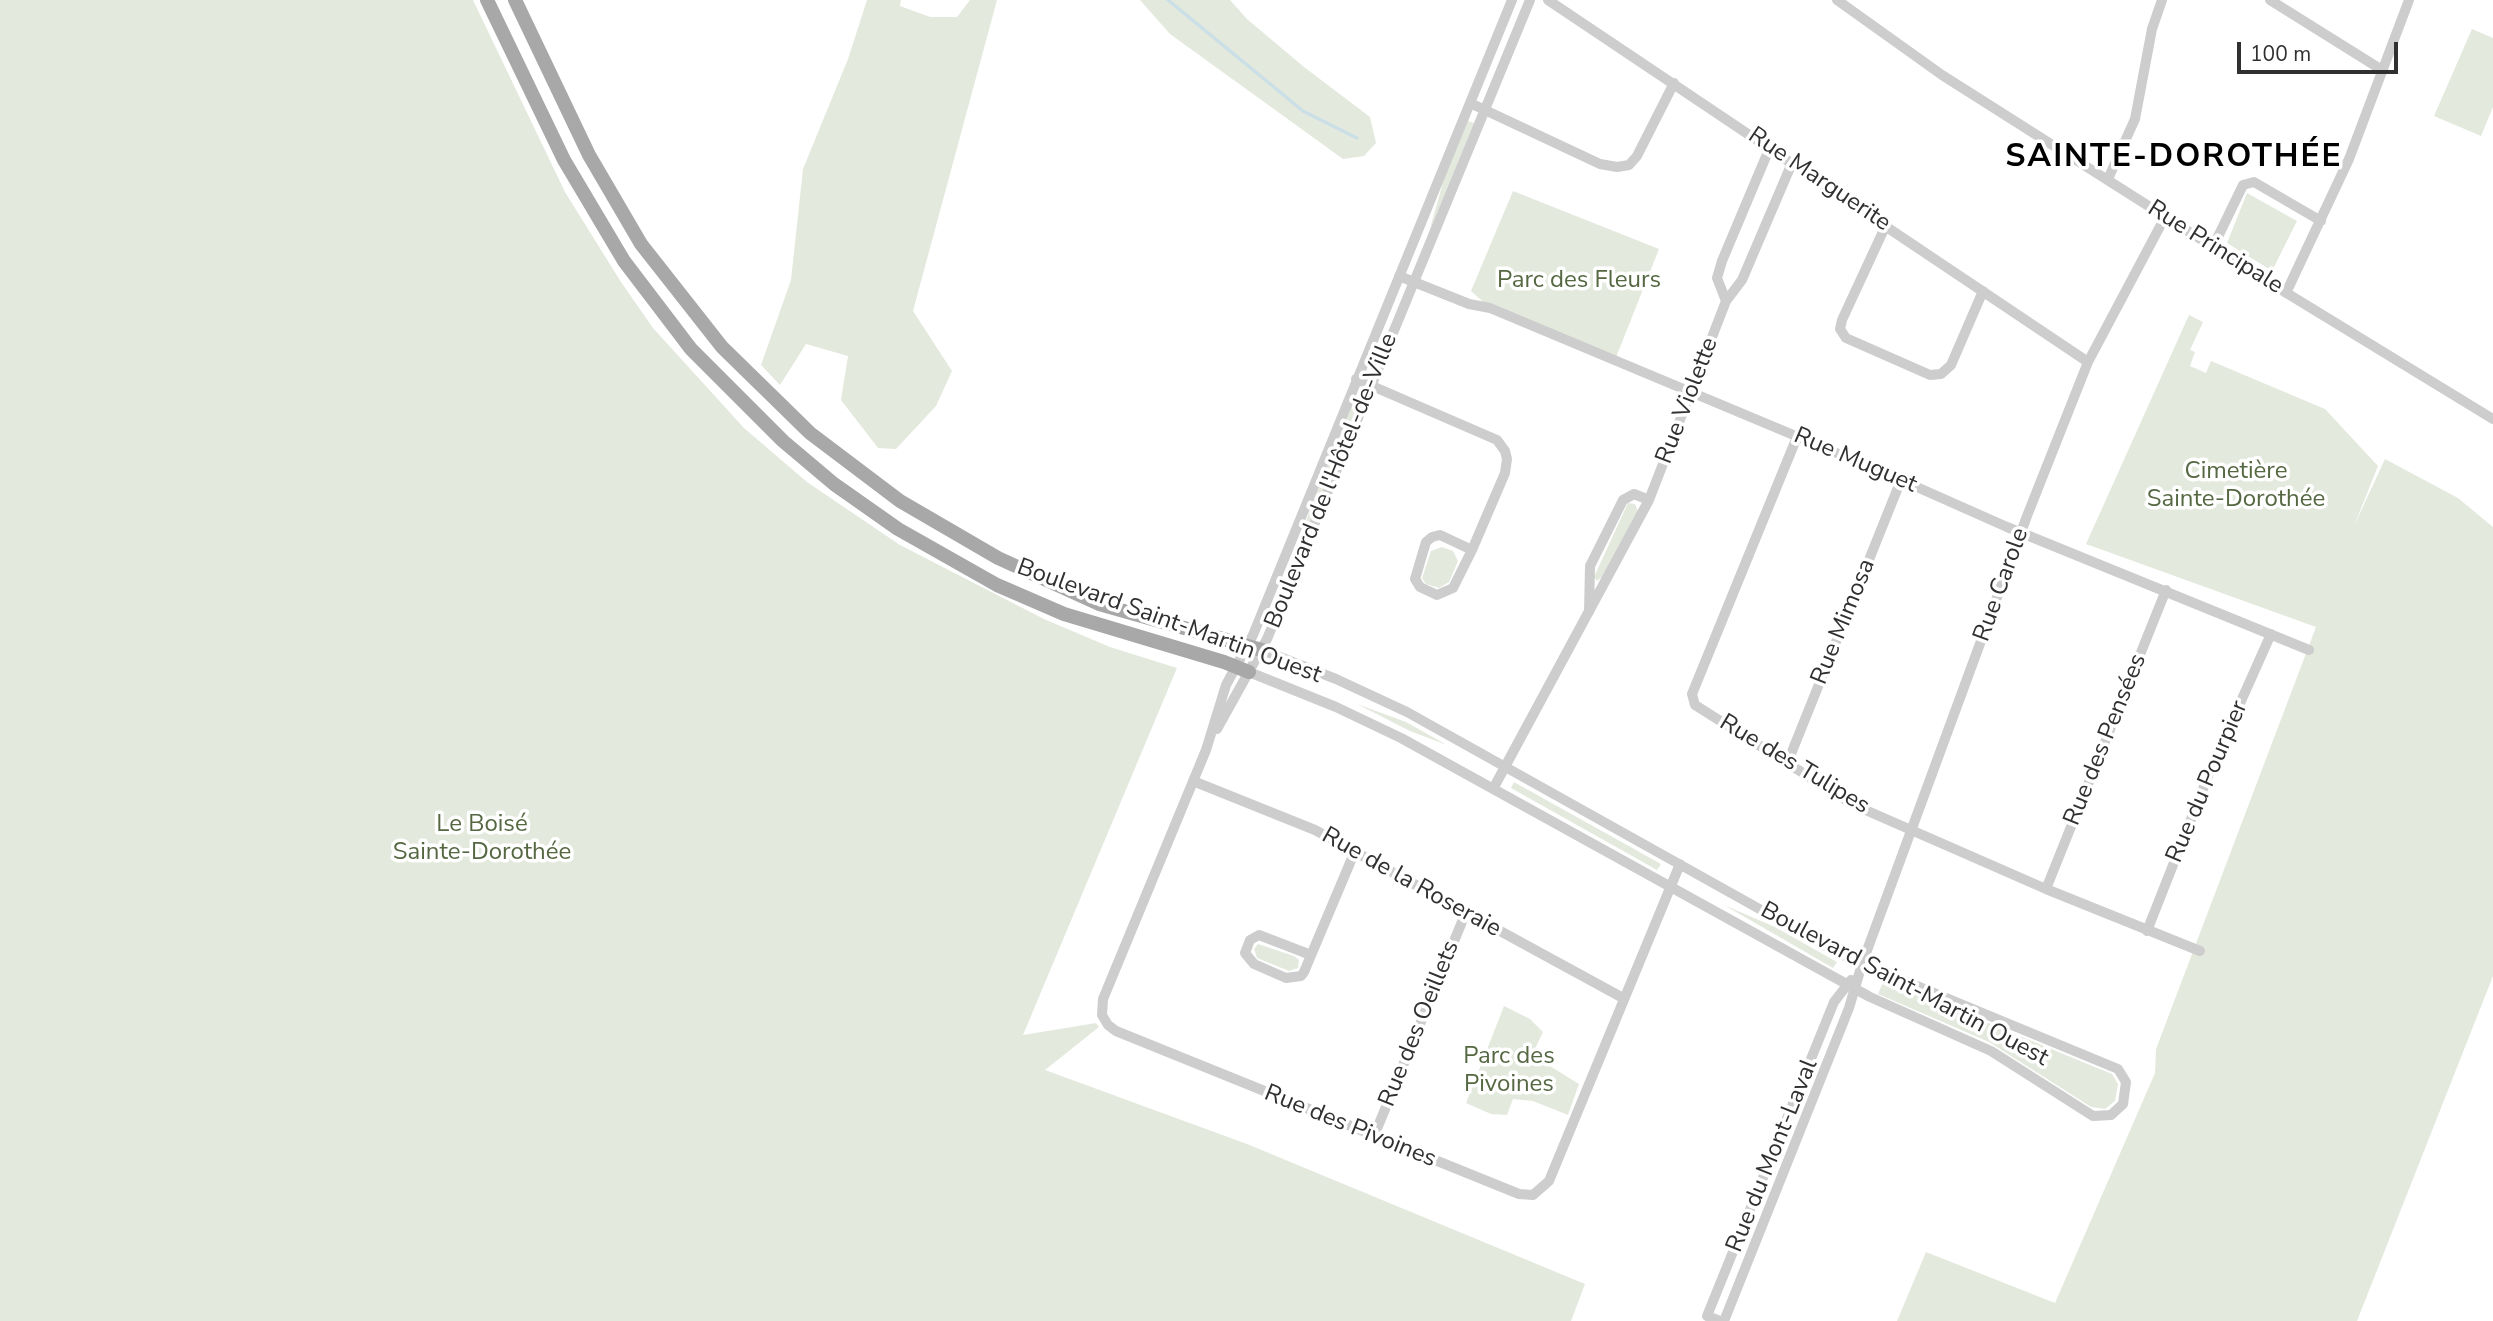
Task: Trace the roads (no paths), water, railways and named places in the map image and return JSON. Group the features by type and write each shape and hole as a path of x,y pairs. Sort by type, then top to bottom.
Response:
{"main road":[{"name":"Boulevard Saint-Martin Ouest","path":"487,0 564,160 620,255 691,349 777,436 835,484 898,529 996,585 1064,614 1242,670"},
{"name":"Boulevard Saint-Martin Ouest","path":"515,0 581,140 632,230 702,325 793,418 888,493 954,535 998,558 1099,604 1255,647"}],"street":[{"name":"Boulevard de l'Hôtel-de-Ville","path":"1255,647 1356,379 1512,0"},
{"name":"Boulevard de l'Hôtel-de-Ville","path":"1206,750 1223,694 1242,670 1255,647 1371,386 1530,0"},
{"name":"Rue Marguerite","path":"1548,0 2088,362"},
{"name":"Rue Principale","path":"1837,0 1942,75 2286,293 2493,418"},
{"path":"2108,179 2135,118 2151,29 2162,0"},
{"path":"2270,0 2382,71"},
{"path":"2289,12 2294,0"},
{"path":"2286,293 2321,221 2409,0"},
{"path":"1470,103 1600,164 1617,167 1629,165 1637,156 1674,82"},
{"path":"1726,301 1717,278 1721,261 1770,148"},
{"name":"Rue Violette","path":"1493,789 1650,500 1726,301 1742,280 1792,163"},
{"path":"2213,247 2243,185 2254,182 2321,221"},
{"name":"Rue Carole","path":"1851,986 1862,964 2021,533 2088,362 2165,217"},
{"path":"1886,225 1842,320 1840,329 1846,338 1930,375 1941,374 1951,365 1983,291"},
{"name":"Rue Muguet","path":"1399,276 1469,304 1490,308 2021,533 2309,650"},
{"path":"1356,379 1497,440 1505,451 1505,473 1472,550 1453,589 1446,594 1437,595 1420,587 1415,579 1426,542 1432,537 1440,536 1472,550"},
{"name":"Rue des Tulipes","path":"1797,437 1692,694 1695,705 1854,805 2046,889 2200,951"},
{"name":"Rue Mimosa","path":"1787,764 1901,480"},
{"name":"Rue Violette","path":"1589,612 1590,566 1623,500 1634,494 1650,500"},
{"name":"Rue des Pensées","path":"2046,889 2166,590"},
{"name":"Rue du Pourpier","path":"2147,931 2213,766 2271,634"},
{"name":"Boulevard Saint-Martin Ouest","path":"1242,670 1362,719 1851,986 1991,1051 2093,1116 2112,1115 2124,1100 2126,1082 2118,1069 1862,964 1387,702 1255,647"},
{"name":"Rue des Pivoines","path":"1206,750 1103,999 1103,1019 1116,1031 1519,1194 1537,1193 1549,1181 1680,864"},
{"name":"Rue de la Roseraie","path":"1193,781 1272,811 1355,851 1623,998"},
{"path":"1311,955 1259,934 1250,940 1245,953 1254,964 1290,979 1301,976 1311,955 1355,851"},
{"name":"Rue des Oeillets","path":"1374,1136 1466,912"},
{"name":"Rue du Mont-Laval","path":"1851,986 1722,1321 1707,1316 1834,1002 1851,986"}],"waterway":[{"path":"1168,0 1303,111 1357,138"}],"district":[{"name":"SAINTE-DOROTHÉE","path":"2174,158"}],"park label":[{"name":"Parc des Fleurs","path":"1579,281"},
{"name":"Cimetière Sainte-Dorothée","path":"2236,486"},
{"name":"Le Boisé Sainte-Dorothée","path":"482,839"},
{"name":"Parc des Pivoines","path":"1509,1071"}]}
